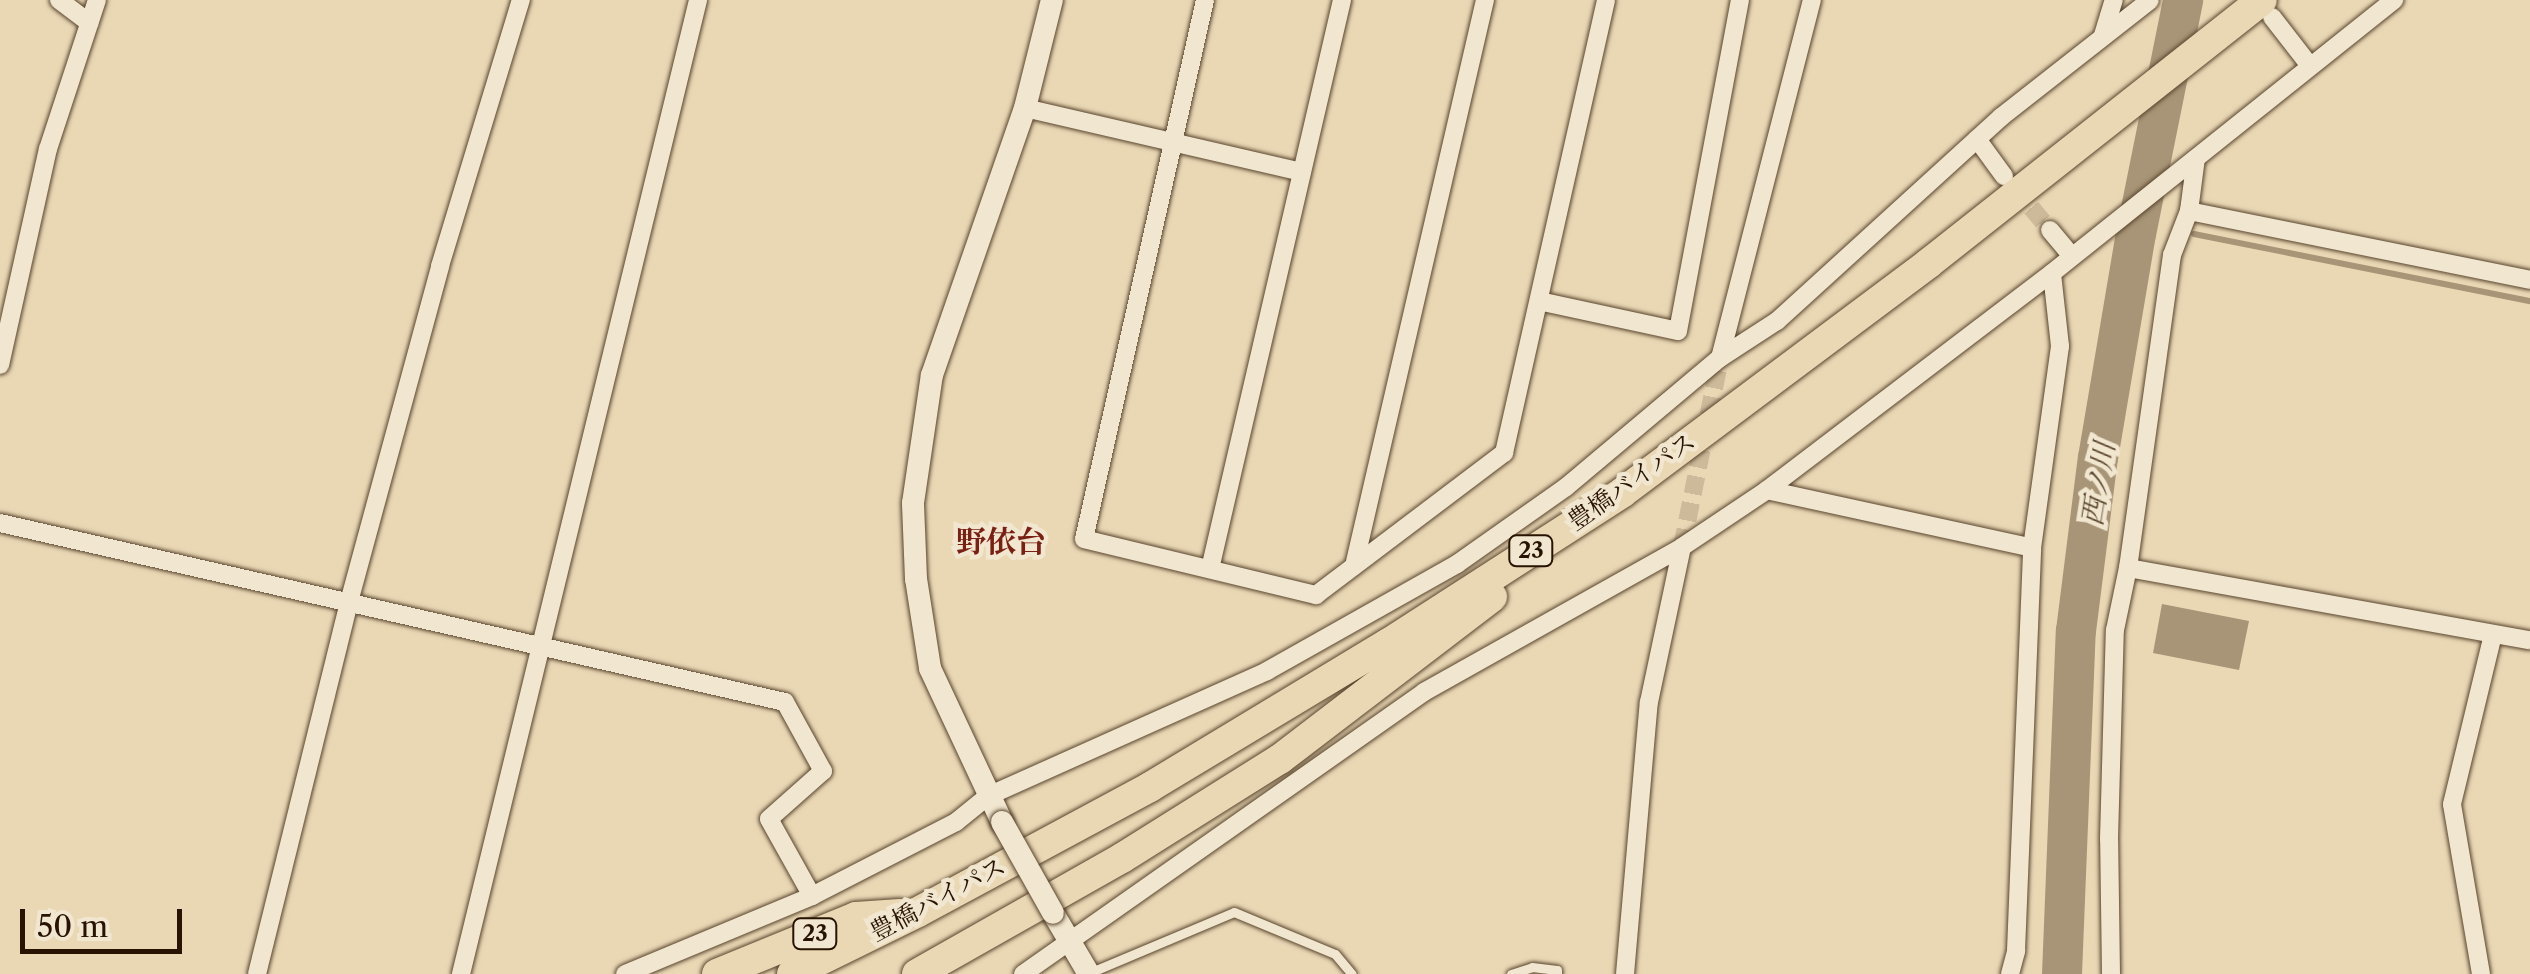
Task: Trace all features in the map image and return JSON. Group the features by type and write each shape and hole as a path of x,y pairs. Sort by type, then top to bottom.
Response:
{"highway":[{"name":"豊橋バイパス","path":"792,974 918,912 1150,787 1389,643 1623,492 1929,263 2204,46 2267,8"},
{"name":"23","path":"917,974 1122,858 1280,759 1405,666 1623,492"},
{"name":"23","path":"717,974 856,917 918,912"}],"street":[{"path":"59,0 89,23"},
{"path":"0,365 48,149 97,0"},
{"path":"257,974 349,602 440,266 520,0"},
{"path":"460,974 698,0"},
{"path":"1052,0 1025,108 932,374 913,503 916,579 930,668 988,796 1088,974"},
{"path":"1205,0 1084,538 1316,595 1504,453 1606,0"},
{"path":"1210,569 1342,0"},
{"path":"1354,566 1484,0"},
{"path":"1539,301 1678,331 1740,0"},
{"path":"1720,358 1812,0"},
{"path":"2110,30 2114,0"},
{"path":"625,974 812,896 956,822 988,796 1268,671 1410,592 1566,486 1720,358 1777,322 1977,140 2150,0"},
{"path":"1023,974 1424,692 1682,548 1767,490 2052,273 2394,0"},
{"path":"2267,8 2310,66"},
{"path":"1025,108 1302,172"},
{"path":"1977,140 2004,176"},
{"path":"2111,974 2108,840 2115,630 2128,568 2172,256 2189,210 2196,158"},
{"path":"2189,210 2530,280"},
{"path":"2050,230 2072,256"},
{"path":"2010,974 2016,951 2032,548 2060,346 2052,273"},
{"path":"1767,490 2032,548"},
{"path":"0,522 785,702 823,771 769,820 812,896"},
{"path":"1625,974 1649,702 1682,548"},
{"path":"2128,568 2530,640"},
{"path":"2481,974 2452,804 2493,634"}],"lane":[{"path":"1088,974 1234,912 1335,954 1352,974"},
{"path":"1511,974 1532,967 1557,970 1557,974"}],"shaded area":[{"path":"2162,604 2249,621 2239,670 2153,653"}],"waterway":[{"name":"西ノ川","path":"2062,974 2076,631 2098,458 2136,234 2183,0"},
{"path":"2194,234 2530,301"}],"tunnel":[{"path":"2014,187 2050,230"},
{"path":"1682,547 1720,358"}],"district":[{"name":"野依台","path":"1001,542"}]}
